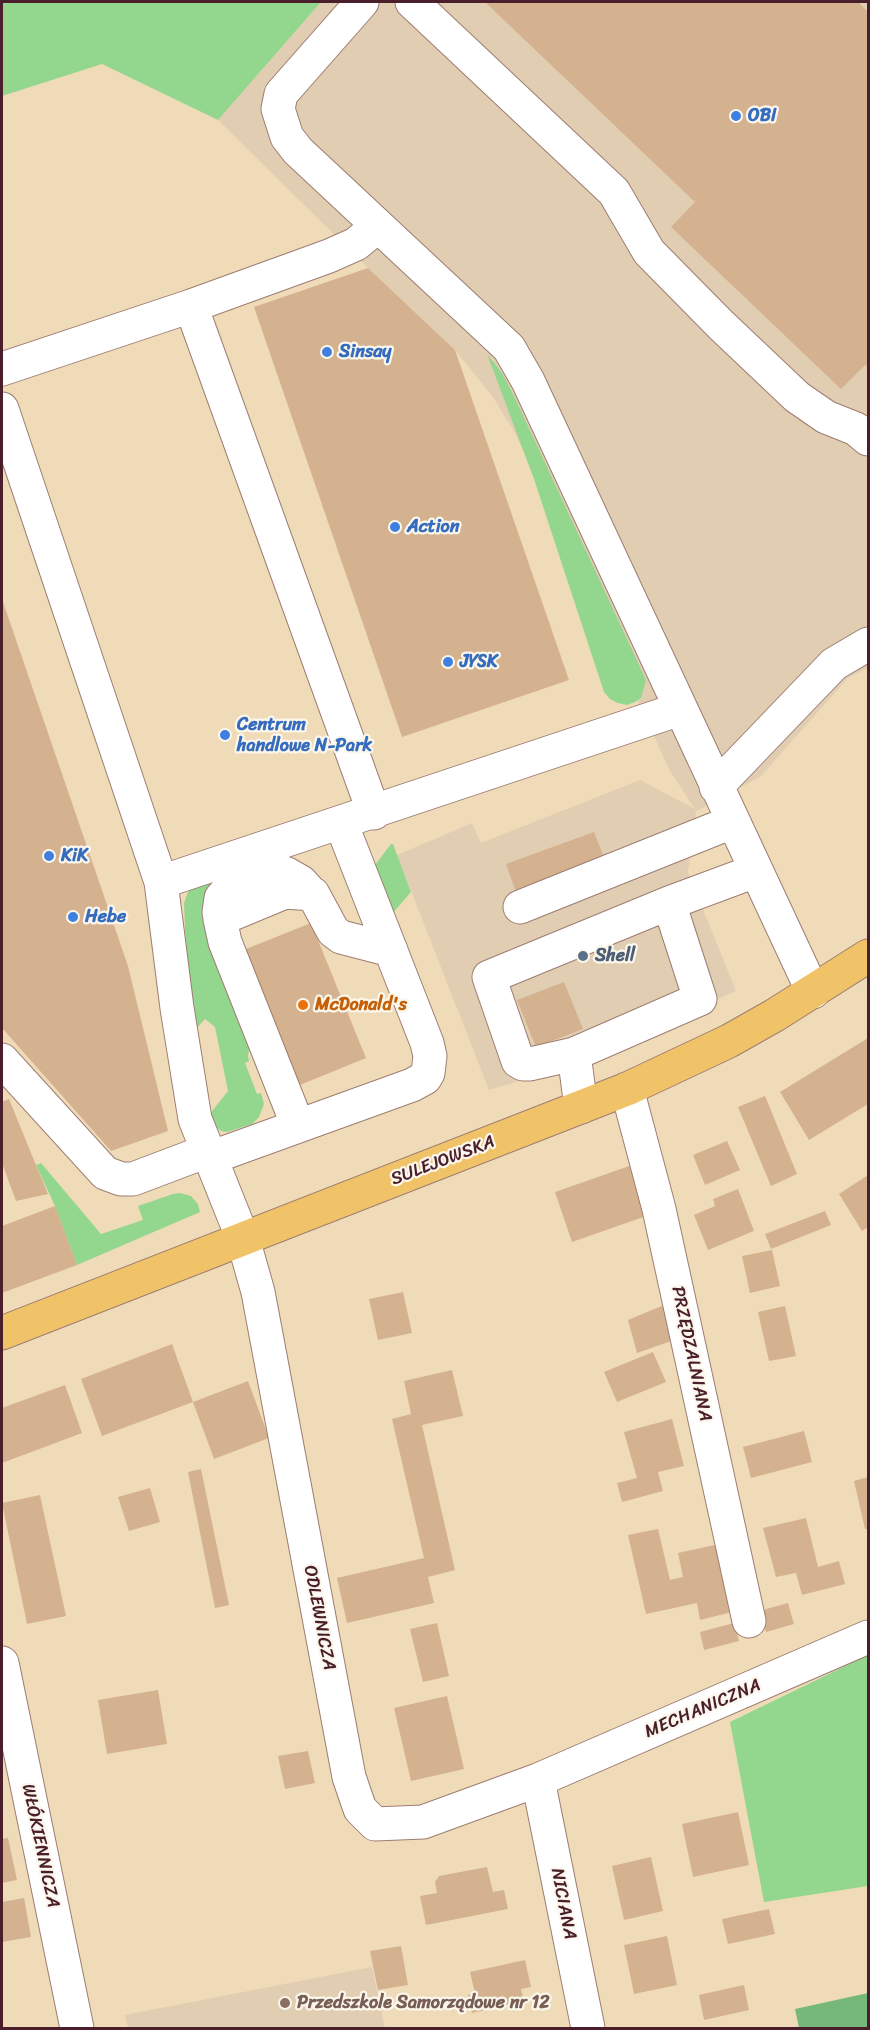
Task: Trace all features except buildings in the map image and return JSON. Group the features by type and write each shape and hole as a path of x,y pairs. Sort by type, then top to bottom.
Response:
{"main road":[{"name":"SULEJOWSKA","path":"2,1334 627,1089 729,1041 813,992 868,956"}],"street":[{"path":"362,2 281,93 278,109 287,137 298,151 509,348 528,381 813,992"},
{"path":"412,2 614,192 649,252 721,325 797,397 826,417 855,429 868,439"},
{"path":"2,369 192,306 329,256 356,244 378,226"},
{"path":"192,306 374,813"},
{"name":"ODLEWNICZA","path":"2,409 161,882 195,1119 243,1239 258,1292 349,1777 360,1809 375,1824 423,1822 538,1780"},
{"path":"716,787 834,664 868,644"},
{"path":"161,882 374,813 680,709"},
{"path":"520,907 732,822"},
{"path":"2,1060 105,1173 121,1179 134,1179 298,1126 412,1085 425,1078 430,1067 427,1043 341,823"},
{"path":"669,903 700,999 574,1054 530,1064 518,1061 489,977 669,903 755,871"},
{"path":"563,890 582,939"},
{"path":"298,1126 225,942 220,919 285,892 313,894 333,931 341,937 391,950"},
{"path":"574,1054 581,1107"},
{"name":"PRZĘDZALNIANA","path":"627,1089 659,1209 749,1621"},
{"name":"MECHANICZNA","path":"538,1780 868,1637"},
{"name":"WŁÓKIENNICZA","path":"2,1663 77,2028"},
{"name":"NICIANA","path":"538,1780 588,2028"}],"shaded area":[{"path":"321,2 868,2 868,668 848,678 760,777 696,811 688,872 736,991 563,1068 489,1090 397,855 472,823 481,843 640,780 695,809 670,771 515,433 493,397 455,350 218,120"},
{"name":"Przedszkole Samorządowe nr 12","path":"372,1967 385,2028 128,2028 125,2015"}],"green space":[{"path":"2,2 321,2 218,120 102,64 2,96"},
{"path":"487,354 502,373 514,396 646,680 641,698 635,702 627,705 618,703 604,692 534,479"},
{"path":"393,844 411,892 393,913 372,869"},
{"path":"226,875 252,1031 249,1061 245,1063 257,1094 261,1093 264,1104 259,1117 252,1124 227,1132 215,1126 209,1115 228,1091 215,1027 205,1019 190,1036 184,903 188,892 194,885"},
{"path":"41,1163 101,1234 143,1220 138,1206 173,1194 191,1196 198,1204 200,1212 77,1265 55,1206 36,1165"},
{"path":"868,1655 868,1886 764,1902 730,1722"},
{"path":"868,1993 868,2028 799,2028 795,2009"}],"place":[{"name":"OBI","path":"736,116"},
{"name":"Sinsay","path":"327,352"},
{"name":"Action","path":"395,527"},
{"name":"JYSK","path":"448,662"},
{"name":"Centrum handlowe N-Park","path":"225,735"},
{"name":"KiK","path":"49,856"},
{"name":"Hebe","path":"73,917"},
{"name":"Shell","path":"583,956"},
{"name":"McDonald's","path":"303,1005"},
{"name":"Przedszkole Samorządowe nr 12","path":"285,2003"}]}
